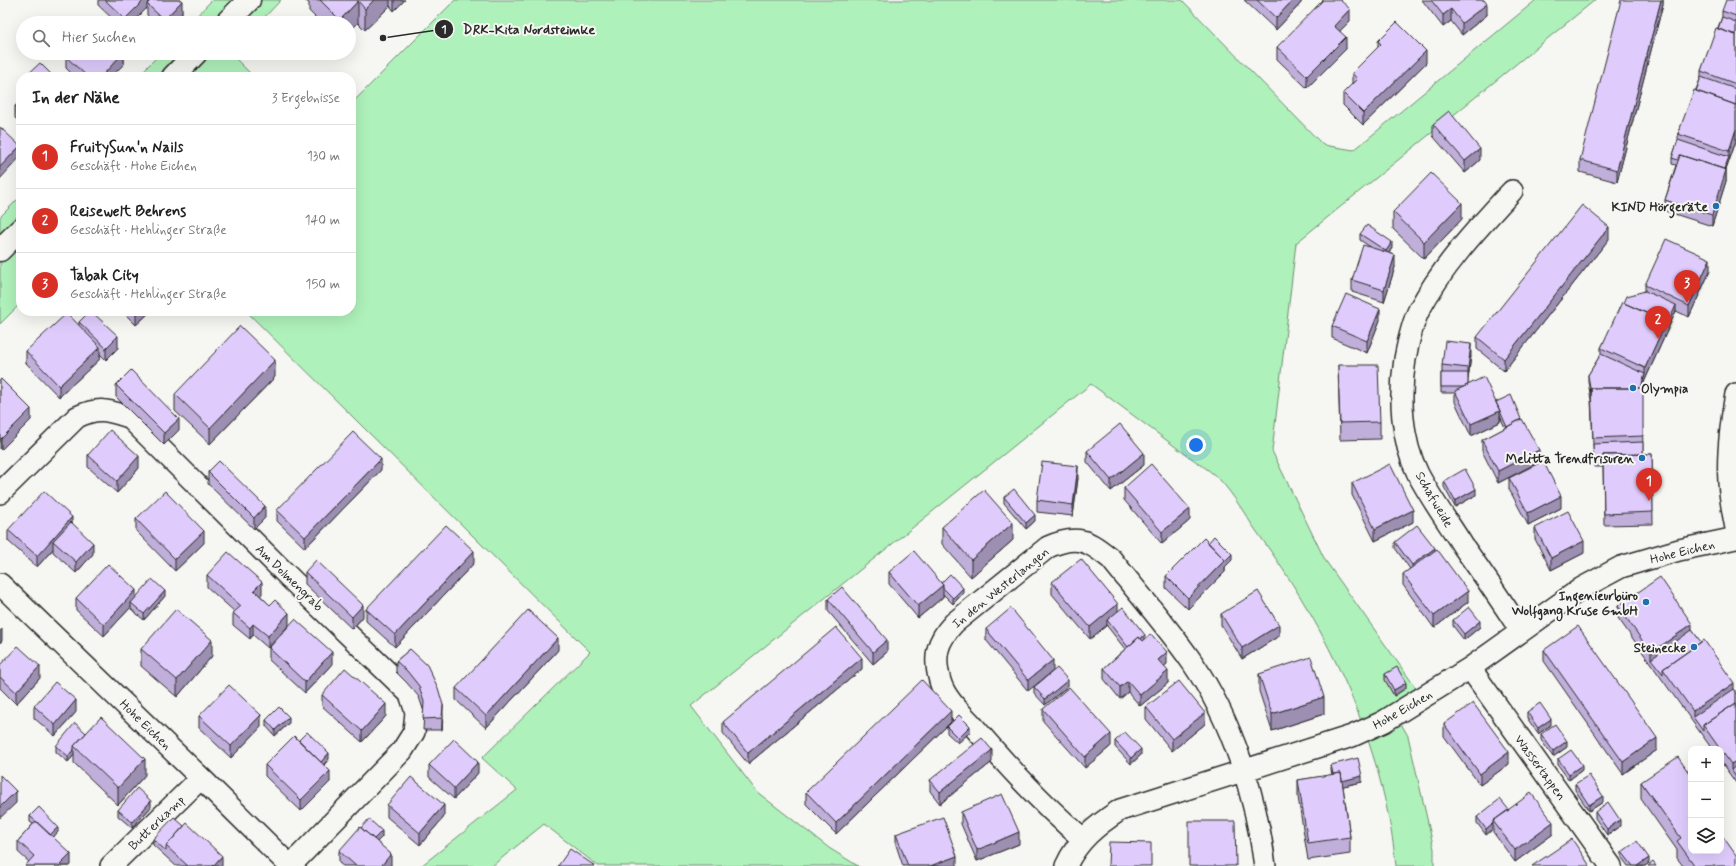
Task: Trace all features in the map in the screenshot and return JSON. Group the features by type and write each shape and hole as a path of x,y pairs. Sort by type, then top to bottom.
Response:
{"street":[{"path":"233,16 249,0"},
{"path":"178,72 189,60"},
{"name":"Schafweide","path":"1512,191 1466,241 1436,281 1419,311 1408,345 1402,375 1402,409 1407,440 1418,473 1438,508 1521,630"},
{"path":"0,250 16,234"},
{"path":"1736,394 1728,461 1729,483 1736,528"},
{"name":"Am Dolmengrab","path":"0,493 77,418 91,411 108,410 129,417 294,582 410,694 416,712 414,732 402,751 290,866"},
{"name":"Hohe Eichen","path":"1066,866 1070,857 1083,839 1099,823 1120,810 1330,744 1383,722 1470,668 1521,630 1582,588 1621,567 1679,550 1736,538"},
{"name":"In den Westerlangen","path":"1083,839 1057,817 1006,763 952,702 940,682 936,663 938,647 944,634 954,623 1048,547 1063,540 1078,539 1096,546 1111,559 1192,662 1230,730 1244,771 1261,832 1265,866"},
{"name":"Hohe Eichen","path":"0,584 202,778 290,866"},
{"name":"Wassertappen","path":"1470,668 1611,866"},
{"name":"Butterkamp","path":"111,866 202,778"}],"green space":[{"path":"212,0 281,0 266,16 197,16"},
{"path":"455,0 1182,0 1323,145 1354,150 1536,0 1595,0 1296,243 1272,451 1325,560 1416,688 1391,706 1408,736 1434,849 1434,866 1396,866 1389,820 1379,776 1365,732 1349,690 1307,609 1283,570 1235,499 1220,480 1211,472 1091,384 691,706 757,792 829,848 858,866 598,866 544,824 492,866 421,866 517,790 482,758 590,652 251,316 356,316 356,99"},
{"path":"154,60 237,60 249,72 142,72"},
{"path":"16,201 16,308 0,324 0,217"}],"building":[{"path":"105,0 144,0 128,16 122,16"},
{"path":"151,0 182,1 168,16 160,16 147,4"},
{"path":"320,0 374,0 365,9 358,1 344,16 336,16"},
{"path":"1257,0 1293,0 1276,18"},
{"path":"1323,0 1340,0 1350,9 1334,26 1346,37 1307,76 1277,47"},
{"path":"1431,0 1484,0 1487,4 1462,23 1451,9 1443,15"},
{"path":"1621,0 1661,0 1617,170 1580,160"},
{"path":"1726,0 1736,0 1736,16 1722,11"},
{"path":"1722,17 1736,22 1736,35 1718,29"},
{"path":"1397,22 1426,51 1363,113 1343,93 1357,79 1352,73 1381,44 1378,41"},
{"path":"1716,28 1736,35 1736,84 1701,71"},
{"path":"69,60 117,60 106,72 82,72"},
{"path":"40,63 49,72 30,72"},
{"path":"1701,77 1736,89 1736,105 1696,91"},
{"path":"1694,90 1736,105 1736,129 1729,151 1678,134"},
{"path":"1449,111 1480,149 1465,161 1433,124"},
{"path":"0,127 16,142 16,150 0,167"},
{"path":"1678,140 1729,157 1724,169 1680,155 1678,160 1672,158"},
{"path":"1680,155 1726,170 1712,215 1665,200"},
{"path":"1431,173 1462,203 1424,242 1393,212"},
{"path":"1582,205 1609,227 1504,359 1477,337"},
{"path":"1367,225 1392,242 1386,251 1360,234"},
{"path":"1666,239 1710,259 1689,306 1645,285"},
{"path":"1363,245 1395,255 1384,290 1352,280"},
{"path":"1645,291 1676,305 1666,328 1666,322 1624,303 1627,296"},
{"path":"1346,294 1380,309 1367,341 1332,326"},
{"path":"1622,302 1666,322 1645,368 1601,348"},
{"path":"64,316 70,316 100,347 59,386 26,351"},
{"path":"85,316 96,316 118,336 106,348 79,322"},
{"path":"240,326 275,360 210,428 175,394"},
{"path":"1445,341 1471,344 1468,368 1442,365"},
{"path":"1601,354 1645,374 1642,388 1591,388 1591,394 1588,375"},
{"path":"1338,365 1378,365 1380,422 1340,423"},
{"path":"131,370 179,419 164,433 116,385"},
{"path":"1441,373 1468,373 1468,385 1463,387 1441,387"},
{"path":"1484,377 1500,411 1471,424 1455,391"},
{"path":"1,379 31,409 1,439 0,380"},
{"path":"1591,388 1643,388 1643,436 1593,438"},
{"path":"1511,395 1521,419 1507,427 1496,402"},
{"path":"1522,419 1539,450 1498,471 1482,440"},
{"path":"1120,424 1144,453 1111,480 1087,451"},
{"path":"110,430 139,456 117,481 88,455"},
{"path":"353,432 381,459 305,537 277,510"},
{"path":"1643,442 1643,454 1603,455 1603,461 1594,461 1593,444"},
{"path":"1652,454 1653,512 1604,514 1603,455"},
{"path":"219,461 265,506 254,518 208,472"},
{"path":"1543,461 1561,496 1528,513 1509,478"},
{"path":"1042,462 1078,466 1073,505 1037,500"},
{"path":"1151,464 1190,509 1162,532 1124,488"},
{"path":"1390,464 1413,510 1375,529 1352,483"},
{"path":"1465,469 1476,489 1455,501 1444,481"},
{"path":"1014,489 1035,515 1026,523 1004,497"},
{"path":"984,490 1013,523 971,560 942,527"},
{"path":"44,491 72,517 37,556 8,530"},
{"path":"165,491 204,531 175,559 136,519"},
{"path":"1568,511 1584,541 1551,558 1535,528"},
{"path":"71,522 93,543 76,562 53,541"},
{"path":"446,525 474,551 395,635 366,609"},
{"path":"1417,525 1435,548 1412,565 1395,542"},
{"path":"1214,536 1232,554 1225,561 1208,543"},
{"path":"1204,538 1225,560 1188,598 1166,576"},
{"path":"1437,549 1468,591 1434,616 1403,574"},
{"path":"914,551 943,585 918,606 889,572"},
{"path":"228,552 262,582 254,590 270,605 275,600 289,613 268,636 253,624 250,628 233,613 241,606 207,575"},
{"path":"1081,559 1118,604 1090,627 1052,582"},
{"path":"316,560 363,605 352,617 305,572"},
{"path":"108,564 136,590 104,625 76,598"},
{"path":"950,574 963,588 953,598 943,588 941,583"},
{"path":"1660,577 1692,624 1651,653 1618,606"},
{"path":"152,579 165,591 144,614 131,603"},
{"path":"842,587 887,640 873,652 828,599"},
{"path":"1258,591 1279,625 1242,648 1221,614"},
{"path":"1123,607 1145,635 1140,639 1139,637 1128,647 1107,620"},
{"path":"1469,607 1480,621 1464,634 1453,620"},
{"path":"1011,608 1053,660 1028,680 986,629"},
{"path":"176,609 212,640 177,680 141,649"},
{"path":"528,610 558,638 486,716 456,688"},
{"path":"295,619 332,652 305,682 269,648"},
{"path":"1578,626 1657,738 1623,762 1544,650"},
{"path":"836,627 862,658 748,753 723,722"},
{"path":"1692,630 1701,642 1663,669 1663,674 1651,659"},
{"path":"1151,634 1167,652 1158,660 1168,671 1140,695 1128,681 1120,687 1104,668 1139,637 1143,641"},
{"path":"1704,640 1734,683 1693,711 1663,669"},
{"path":"18,646 40,666 16,692 0,677 0,665"},
{"path":"410,649 427,665 438,688 443,705 442,718 423,719 424,702 419,686 407,671 396,661"},
{"path":"1311,657 1324,697 1272,714 1259,674"},
{"path":"1397,667 1406,683 1394,690 1385,674"},
{"path":"345,668 386,704 362,731 322,695"},
{"path":"1057,668 1068,680 1045,699 1034,687"},
{"path":"922,680 951,711 836,823 806,792"},
{"path":"1179,681 1205,713 1172,739 1146,707"},
{"path":"55,682 76,700 55,725 34,706"},
{"path":"229,685 261,715 231,746 199,716"},
{"path":"1069,687 1111,734 1085,757 1043,709"},
{"path":"1734,689 1736,692 1736,703 1703,725 1703,731 1693,717"},
{"path":"1473,703 1509,752 1480,774 1444,724"},
{"path":"1540,703 1551,719 1538,728 1527,712"},
{"path":"1736,703 1736,761 1731,764 1724,754 1724,746 1718,746 1703,725"},
{"path":"279,707 289,717 275,730 266,720"},
{"path":"959,715 970,726 958,738 947,727"},
{"path":"101,717 145,759 118,788 74,746"},
{"path":"75,723 86,733 74,746 74,749 68,756 56,746"},
{"path":"1555,724 1567,741 1553,751 1541,734"},
{"path":"307,732 329,753 321,762 299,740"},
{"path":"1125,732 1141,749 1131,758 1115,741"},
{"path":"294,736 330,771 301,800 265,765"},
{"path":"982,738 992,750 940,792 930,780"},
{"path":"454,739 478,762 454,788 429,765"},
{"path":"1571,750 1582,765 1569,774 1558,759"},
{"path":"1678,757 1688,772 1688,854 1724,854 1724,838 1736,855 1736,866 1695,866 1677,841 1681,838 1641,782"},
{"path":"1358,758 1362,776 1342,781 1341,773 1333,774 1331,765"},
{"path":"1736,766 1736,777 1731,770"},
{"path":"1341,773 1350,837 1308,843 1298,780"},
{"path":"0,775 16,791 0,807"},
{"path":"1589,775 1603,796 1589,805 1575,784"},
{"path":"411,777 444,805 420,833 387,805"},
{"path":"137,788 151,801 132,822 118,810"},
{"path":"1531,793 1553,822 1515,850 1493,821"},
{"path":"1002,794 1019,832 977,850 961,812"},
{"path":"1500,799 1509,810 1493,821 1493,823 1486,829 1477,817"},
{"path":"1608,802 1620,820 1607,829 1595,812"},
{"path":"39,807 58,827 50,835 30,816"},
{"path":"174,817 184,826 166,846 166,851 153,839"},
{"path":"943,817 957,856 930,866 908,866 896,834"},
{"path":"369,819 382,831 374,839 361,828"},
{"path":"36,821 71,854 59,866 25,866 34,856 18,841"},
{"path":"1189,821 1235,821 1236,866 1189,866"},
{"path":"187,823 222,856 213,866 188,866 166,846"},
{"path":"360,827 391,854 381,866 356,866 339,851"},
{"path":"1572,839 1590,866 1532,866"},
{"path":"1637,841 1649,858 1637,866 1633,866 1622,852"},
{"path":"1109,842 1151,843 1151,866 1108,866"},
{"path":"570,849 595,866 558,866"},
{"path":"1653,862 1656,866 1648,866"}],"place":[{"name":"DRK-Kita Nordsteimke","path":"383,38"},
{"name":"KIND Hörgeräte","path":"1716,206"},
{"name":"Tabak City","path":"1687,303"},
{"name":"Reisewelt Behrens","path":"1658,339"},
{"name":"Olympia","path":"1633,388"},
{"name":"Melitta Trendfrisuren","path":"1642,458"},
{"name":"FruitySun'n Nails","path":"1649,501"},
{"name":"Ingenieurbüro Wolfgang Kruse GmbH","path":"1646,602"},
{"name":"Steinecke","path":"1694,647"}]}
